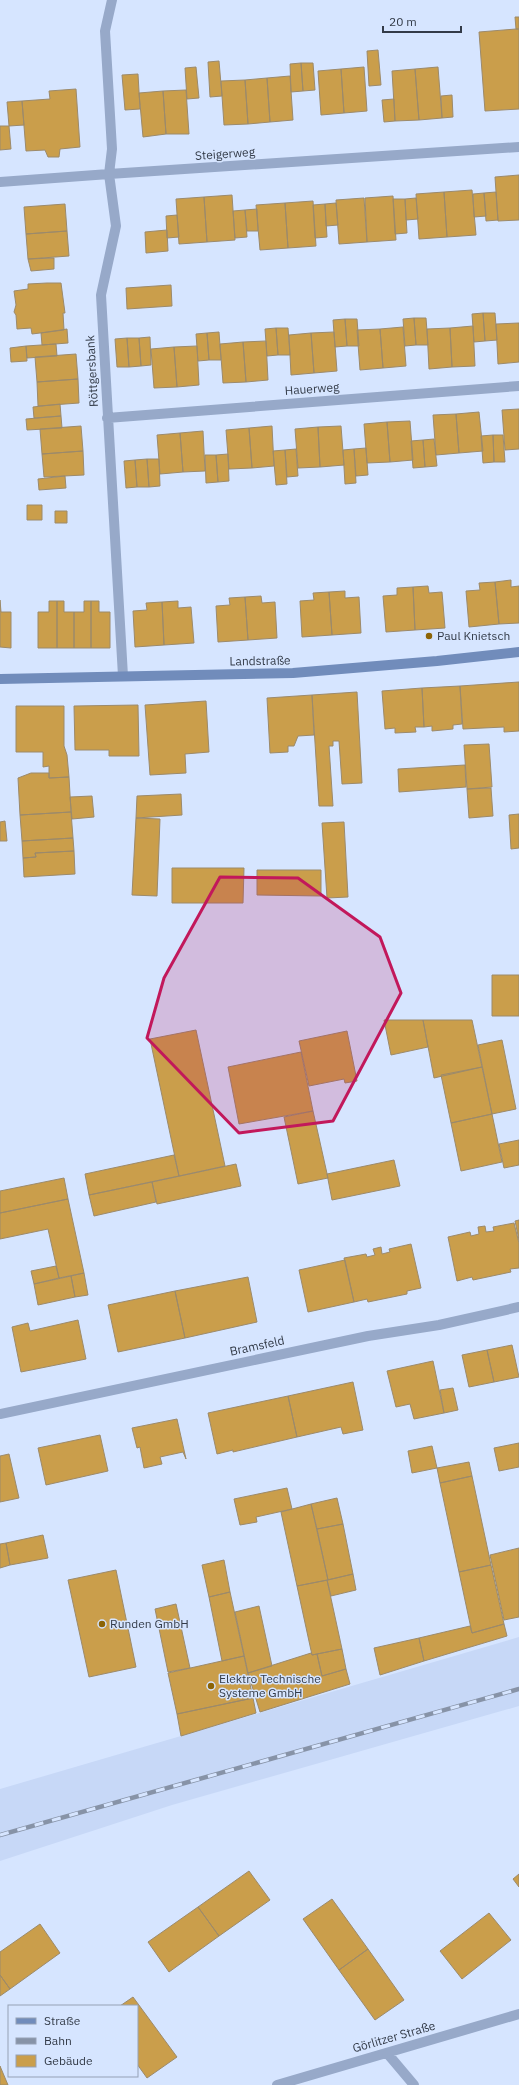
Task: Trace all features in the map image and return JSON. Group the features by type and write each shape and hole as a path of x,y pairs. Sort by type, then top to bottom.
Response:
{"street":[{"path":"0,182 108,174 112,149 105,31 112,0"},
{"name":"Steigerweg","path":"108,174 519,147"},
{"name":"Röttgersbank","path":"108,174 116,226 101,295 123,676"},
{"name":"Hauerweg","path":"107,418 519,386"},
{"name":"Landstraße","path":"0,679 293,673 430,662 519,652"},
{"name":"Bramsfeld","path":"0,1414 368,1336 439,1325 519,1307"},
{"name":"Görlitzer Straße","path":"277,2085 519,2014"},
{"path":"387,2053 414,2085"}],"highlighted area":[{"path":"220,877 298,878 380,937 401,993 333,1121 239,1133 147,1038 164,978"}],"shaded area":[{"path":"519,1637 519,1706 172,1805 0,1861 0,1789"}],"building":[{"path":"515,17 519,17 519,29 516,29"},
{"path":"519,29 519,109 485,111 479,32"},
{"path":"378,50 381,85 369,86 367,51"},
{"path":"219,61 222,96 210,97 208,62"},
{"path":"301,63 313,63 315,90 303,91"},
{"path":"301,63 303,91 291,92 290,64"},
{"path":"196,67 199,98 187,99 185,68"},
{"path":"364,67 367,111 344,113 341,69"},
{"path":"438,67 442,118 419,120 415,69"},
{"path":"341,69 344,113 321,115 318,71"},
{"path":"415,69 419,120 395,121 392,71"},
{"path":"138,74 140,109 125,110 122,75"},
{"path":"290,76 293,120 270,122 267,78"},
{"path":"267,78 270,122 248,124 245,80"},
{"path":"245,80 248,124 224,125 221,81"},
{"path":"76,89 80,147 60,149 59,157 48,157 45,150 26,151 22,101 50,99 49,91"},
{"path":"186,90 189,134 166,134 163,91"},
{"path":"163,91 166,134 143,137 139,93"},
{"path":"452,95 453,117 442,118 441,96"},
{"path":"394,99 395,121 384,122 382,100"},
{"path":"22,101 24,125 9,126 7,102"},
{"path":"0,126 9,126 11,149 0,150"},
{"path":"519,175 519,220 498,221 495,177"},
{"path":"472,190 476,235 447,237 444,192"},
{"path":"444,192 447,237 419,239 416,194"},
{"path":"496,192 498,220 486,221 484,193"},
{"path":"484,193 486,216 474,217 473,194"},
{"path":"232,195 235,240 207,242 204,197"},
{"path":"393,196 396,240 367,242 365,198"},
{"path":"204,197 207,242 179,244 176,199"},
{"path":"364,198 367,242 339,244 336,200"},
{"path":"416,198 418,219 406,220 405,199"},
{"path":"393,199 405,199 407,233 395,234"},
{"path":"313,201 316,246 288,248 285,203"},
{"path":"285,203 288,248 260,250 256,205"},
{"path":"336,203 338,225 326,226 325,204"},
{"path":"65,204 67,231 26,234 24,207"},
{"path":"325,204 327,237 315,238 313,205"},
{"path":"257,209 258,231 247,231 245,210"},
{"path":"245,210 247,237 235,238 233,211"},
{"path":"177,215 179,237 167,238 166,216"},
{"path":"167,230 168,251 146,253 145,232"},
{"path":"67,231 69,256 28,259 26,234"},
{"path":"54,258 54,269 31,271 28,259"},
{"path":"61,283 65,313 63,313 64,330 32,334 31,328 17,329 16,315 14,312 16,305 14,291 28,289 28,284"},
{"path":"171,285 172,306 127,309 126,288"},
{"path":"483,313 485,341 474,342 472,314"},
{"path":"483,313 495,313 497,340 485,341"},
{"path":"414,318 416,345 405,346 403,319"},
{"path":"414,318 426,318 428,345 416,345"},
{"path":"345,319 357,319 359,346 347,346"},
{"path":"345,319 347,346 335,347 333,320"},
{"path":"519,323 519,362 498,364 496,324"},
{"path":"473,326 475,366 452,367 450,328"},
{"path":"403,327 406,366 383,368 380,329"},
{"path":"276,328 288,328 290,355 278,355"},
{"path":"276,328 278,355 267,356 265,329"},
{"path":"450,328 452,367 429,369 427,329"},
{"path":"67,329 68,343 42,345 41,333"},
{"path":"380,329 383,368 360,370 357,330"},
{"path":"219,332 221,360 209,360 207,333"},
{"path":"334,332 337,371 314,373 311,333"},
{"path":"207,333 209,360 198,361 196,334"},
{"path":"311,333 314,373 291,375 289,335"},
{"path":"150,337 151,365 141,366 139,338"},
{"path":"127,338 129,367 117,367 115,339"},
{"path":"127,338 139,338 141,366 129,367"},
{"path":"266,341 268,380 246,382 243,342"},
{"path":"243,342 246,382 223,383 220,344"},
{"path":"56,344 57,356 27,358 26,346"},
{"path":"26,346 27,361 11,362 10,348"},
{"path":"197,346 199,385 177,387 174,347"},
{"path":"174,347 177,387 154,388 151,349"},
{"path":"76,354 78,379 37,382 35,357"},
{"path":"78,379 79,403 38,406 37,382"},
{"path":"60,404 61,416 34,418 33,407"},
{"path":"519,409 519,449 505,450 502,410"},
{"path":"479,412 483,451 459,453 456,414"},
{"path":"456,414 459,453 436,455 433,415"},
{"path":"61,416 62,428 27,430 26,419"},
{"path":"410,421 413,460 390,462 387,422"},
{"path":"387,422 390,462 367,463 364,424"},
{"path":"81,426 83,451 42,454 40,429"},
{"path":"272,426 274,466 252,468 249,428"},
{"path":"341,426 344,465 320,467 318,427"},
{"path":"318,427 320,467 298,468 295,429"},
{"path":"249,428 252,468 229,469 226,430"},
{"path":"203,431 205,471 183,472 180,433"},
{"path":"180,433 183,472 160,474 157,435"},
{"path":"493,435 503,435 505,462 494,462"},
{"path":"493,435 494,462 483,463 481,436"},
{"path":"434,439 437,466 425,467 423,440"},
{"path":"423,440 425,467 413,468 411,441"},
{"path":"366,448 368,475 356,476 354,449"},
{"path":"296,449 298,476 287,477 285,450"},
{"path":"354,449 356,483 345,484 343,450"},
{"path":"285,450 287,484 276,485 273,451"},
{"path":"83,451 84,475 44,477 42,454"},
{"path":"228,454 229,481 218,482 216,455"},
{"path":"205,455 216,455 218,482 206,483"},
{"path":"147,459 149,487 137,487 135,460"},
{"path":"147,459 159,459 160,486 149,487"},
{"path":"135,460 137,487 126,488 124,461"},
{"path":"65,476 66,488 39,490 38,479"},
{"path":"27,505 42,505 42,520 27,520"},
{"path":"55,511 67,511 67,523 55,523"},
{"path":"511,580 511,587 519,586 519,623 499,624 495,582"},
{"path":"495,582 499,624 469,627 466,591 480,590 479,583"},
{"path":"428,586 429,593 442,592 445,628 415,630 413,587"},
{"path":"413,587 415,630 386,632 383,596 397,595 397,588"},
{"path":"345,591 345,598 359,597 361,633 332,635 329,592"},
{"path":"329,592 332,635 302,637 300,601 314,600 313,593"},
{"path":"261,596 262,603 275,602 277,638 248,640 245,597"},
{"path":"245,597 248,640 218,642 216,606 230,605 229,598"},
{"path":"0,600 1,612 11,612 11,648 0,647"},
{"path":"49,601 57,601 57,648 38,648 38,612 49,612"},
{"path":"57,601 64,601 64,612 74,612 74,648 57,648"},
{"path":"84,601 91,601 91,648 74,648 74,612 84,612"},
{"path":"91,601 99,601 99,612 110,612 110,648 91,648"},
{"path":"178,601 178,608 191,607 194,643 164,645 162,602"},
{"path":"162,602 164,645 135,647 133,611 147,610 146,603"},
{"path":"519,682 519,731 504,732 504,727 463,729 460,686"},
{"path":"460,686 462,724 453,725 453,729 432,731 432,726 424,727 422,688"},
{"path":"422,688 424,727 415,727 416,732 395,733 395,728 385,729 382,691"},
{"path":"357,692 362,783 342,784 339,741 333,741 333,746 329,746 333,806 319,806 312,695"},
{"path":"312,695 314,735 298,736 294,746 288,746 288,752 270,753 267,698"},
{"path":"206,701 209,752 185,754 186,773 150,775 145,705"},
{"path":"138,705 139,756 109,756 109,750 75,750 74,706"},
{"path":"16,706 64,706 64,746 67,755 69,777 49,778 49,766 43,767 43,752 16,752"},
{"path":"489,744 492,787 467,789 464,745"},
{"path":"465,765 466,787 399,792 398,769"},
{"path":"31,773 49,773 49,778 69,777 71,812 20,815 18,778"},
{"path":"491,788 493,816 469,818 467,789"},
{"path":"181,794 182,815 136,818 137,796"},
{"path":"92,796 94,817 72,819 70,797"},
{"path":"71,812 73,838 22,841 20,815"},
{"path":"519,814 519,848 511,849 509,815"},
{"path":"136,818 160,819 157,896 132,895"},
{"path":"5,821 7,841 0,841 0,822"},
{"path":"344,822 348,897 327,898 322,823"},
{"path":"73,838 74,851 35,853 36,857 23,858 22,841"},
{"path":"74,851 75,874 24,877 23,858 36,857 35,853"},
{"path":"172,868 244,868 243,903 172,903"},
{"path":"257,870 321,870 321,896 257,895"},
{"path":"492,975 519,975 519,1016 492,1016"},
{"path":"384,1020 423,1020 428,1047 391,1055"},
{"path":"423,1020 472,1020 482,1067 434,1078"},
{"path":"196,1030 225,1166 179,1176 150,1039"},
{"path":"347,1031 357,1081 345,1083 344,1079 309,1086 299,1041"},
{"path":"502,1040 516,1109 492,1114 478,1045"},
{"path":"301,1052 313,1111 239,1124 228,1067"},
{"path":"482,1067 492,1114 451,1123 441,1075"},
{"path":"313,1111 328,1178 298,1184 284,1117"},
{"path":"492,1114 502,1162 461,1171 451,1123"},
{"path":"519,1140 519,1165 504,1168 499,1144"},
{"path":"174,1155 179,1176 89,1195 85,1174"},
{"path":"394,1160 400,1186 332,1200 327,1174"},
{"path":"236,1164 241,1186 157,1204 152,1182"},
{"path":"64,1178 68,1199 0,1213 0,1191"},
{"path":"152,1182 156,1202 94,1216 89,1195"},
{"path":"68,1199 84,1273 59,1278 48,1229 0,1239 0,1213"},
{"path":"519,1220 519,1240 515,1221"},
{"path":"514,1223 519,1243 519,1268 510,1269 511,1272 473,1280 472,1277 457,1281 448,1237 470,1232 471,1236 479,1234 478,1227 485,1226 486,1232 494,1231 493,1227"},
{"path":"411,1244 421,1288 407,1291 407,1294 368,1302 367,1299 354,1302 344,1258 366,1254 367,1257 375,1255 373,1249 381,1247 382,1254 390,1252 389,1249"},
{"path":"345,1260 354,1302 308,1312 299,1270"},
{"path":"56,1266 59,1278 34,1284 31,1271"},
{"path":"84,1273 88,1295 75,1297 71,1276"},
{"path":"71,1276 75,1297 38,1305 34,1284"},
{"path":"248,1277 257,1322 185,1338 175,1291"},
{"path":"175,1291 185,1338 118,1352 108,1305"},
{"path":"78,1320 86,1359 21,1372 12,1327 28,1323 30,1331"},
{"path":"512,1345 519,1377 494,1382 487,1350"},
{"path":"487,1350 494,1382 469,1387 462,1355"},
{"path":"433,1361 444,1413 414,1419 410,1404 396,1407 387,1371"},
{"path":"353,1382 363,1430 343,1434 341,1427 297,1437 288,1396"},
{"path":"453,1388 458,1410 444,1413 440,1390"},
{"path":"288,1396 297,1437 233,1452 233,1450 217,1454 208,1413"},
{"path":"177,1419 186,1459 183,1452 160,1457 162,1464 144,1468 140,1447 137,1448 132,1428"},
{"path":"100,1435 108,1471 46,1485 38,1448"},
{"path":"519,1443 519,1467 499,1471 494,1448"},
{"path":"432,1446 437,1468 412,1473 408,1451"},
{"path":"9,1454 19,1498 0,1502 0,1456"},
{"path":"469,1462 472,1476 440,1483 437,1468"},
{"path":"472,1476 491,1565 459,1572 440,1483"},
{"path":"287,1488 292,1509 256,1517 257,1522 240,1525 234,1499"},
{"path":"337,1498 343,1524 317,1529 311,1504"},
{"path":"311,1504 328,1580 297,1586 281,1512"},
{"path":"343,1524 353,1574 328,1580 317,1529"},
{"path":"43,1535 48,1558 10,1565 6,1543"},
{"path":"6,1543 10,1565 0,1568 0,1544"},
{"path":"519,1548 519,1617 504,1620 490,1555"},
{"path":"224,1560 230,1592 209,1597 202,1565"},
{"path":"491,1565 504,1624 472,1633 459,1572"},
{"name":"Runden GmbH","path":"116,1570 136,1667 89,1677 68,1580"},
{"path":"353,1574 356,1590 331,1596 327,1580"},
{"path":"327,1580 342,1649 312,1655 297,1586"},
{"path":"230,1592 244,1656 222,1661 209,1597"},
{"path":"176,1604 190,1668 168,1672 155,1609"},
{"path":"259,1606 272,1666 248,1673 235,1612"},
{"path":"504,1624 507,1636 424,1661 419,1638 470,1626 472,1633"},
{"path":"419,1638 424,1661 380,1675 374,1648"},
{"path":"342,1649 346,1669 322,1676 317,1654"},
{"path":"311,1653 312,1655 317,1654 322,1676 346,1669 350,1684 260,1712 248,1673"},
{"name":"Elektro Technische Systeme GmbH","path":"244,1656 253,1698 177,1714 168,1673"},
{"path":"253,1698 256,1713 181,1736 177,1714"},
{"path":"249,1871 270,1900 219,1936 198,1907"},
{"path":"519,1874 519,1887 513,1879"},
{"path":"332,1899 368,1949 339,1970 303,1919"},
{"path":"198,1907 219,1936 169,1972 148,1942"},
{"path":"489,1913 511,1940 462,1979 440,1951"},
{"path":"40,1924 60,1953 10,1989 0,1975 0,1952"},
{"path":"368,1949 404,2000 375,2020 339,1970"},
{"path":"0,1975 10,1989 0,1996"},
{"path":"133,1997 177,2057 147,2078 138,2065 138,2005 121,2005"},
{"path":"0,2066 8,2085 0,2085"}],"railway":[{"path":"0,1835 519,1689"}],"place":[{"name":"Paul Knietsch","path":"429,636"},
{"name":"Runden GmbH","path":"102,1624"},
{"name":"Elektro Technische Systeme GmbH","path":"211,1686"}]}
